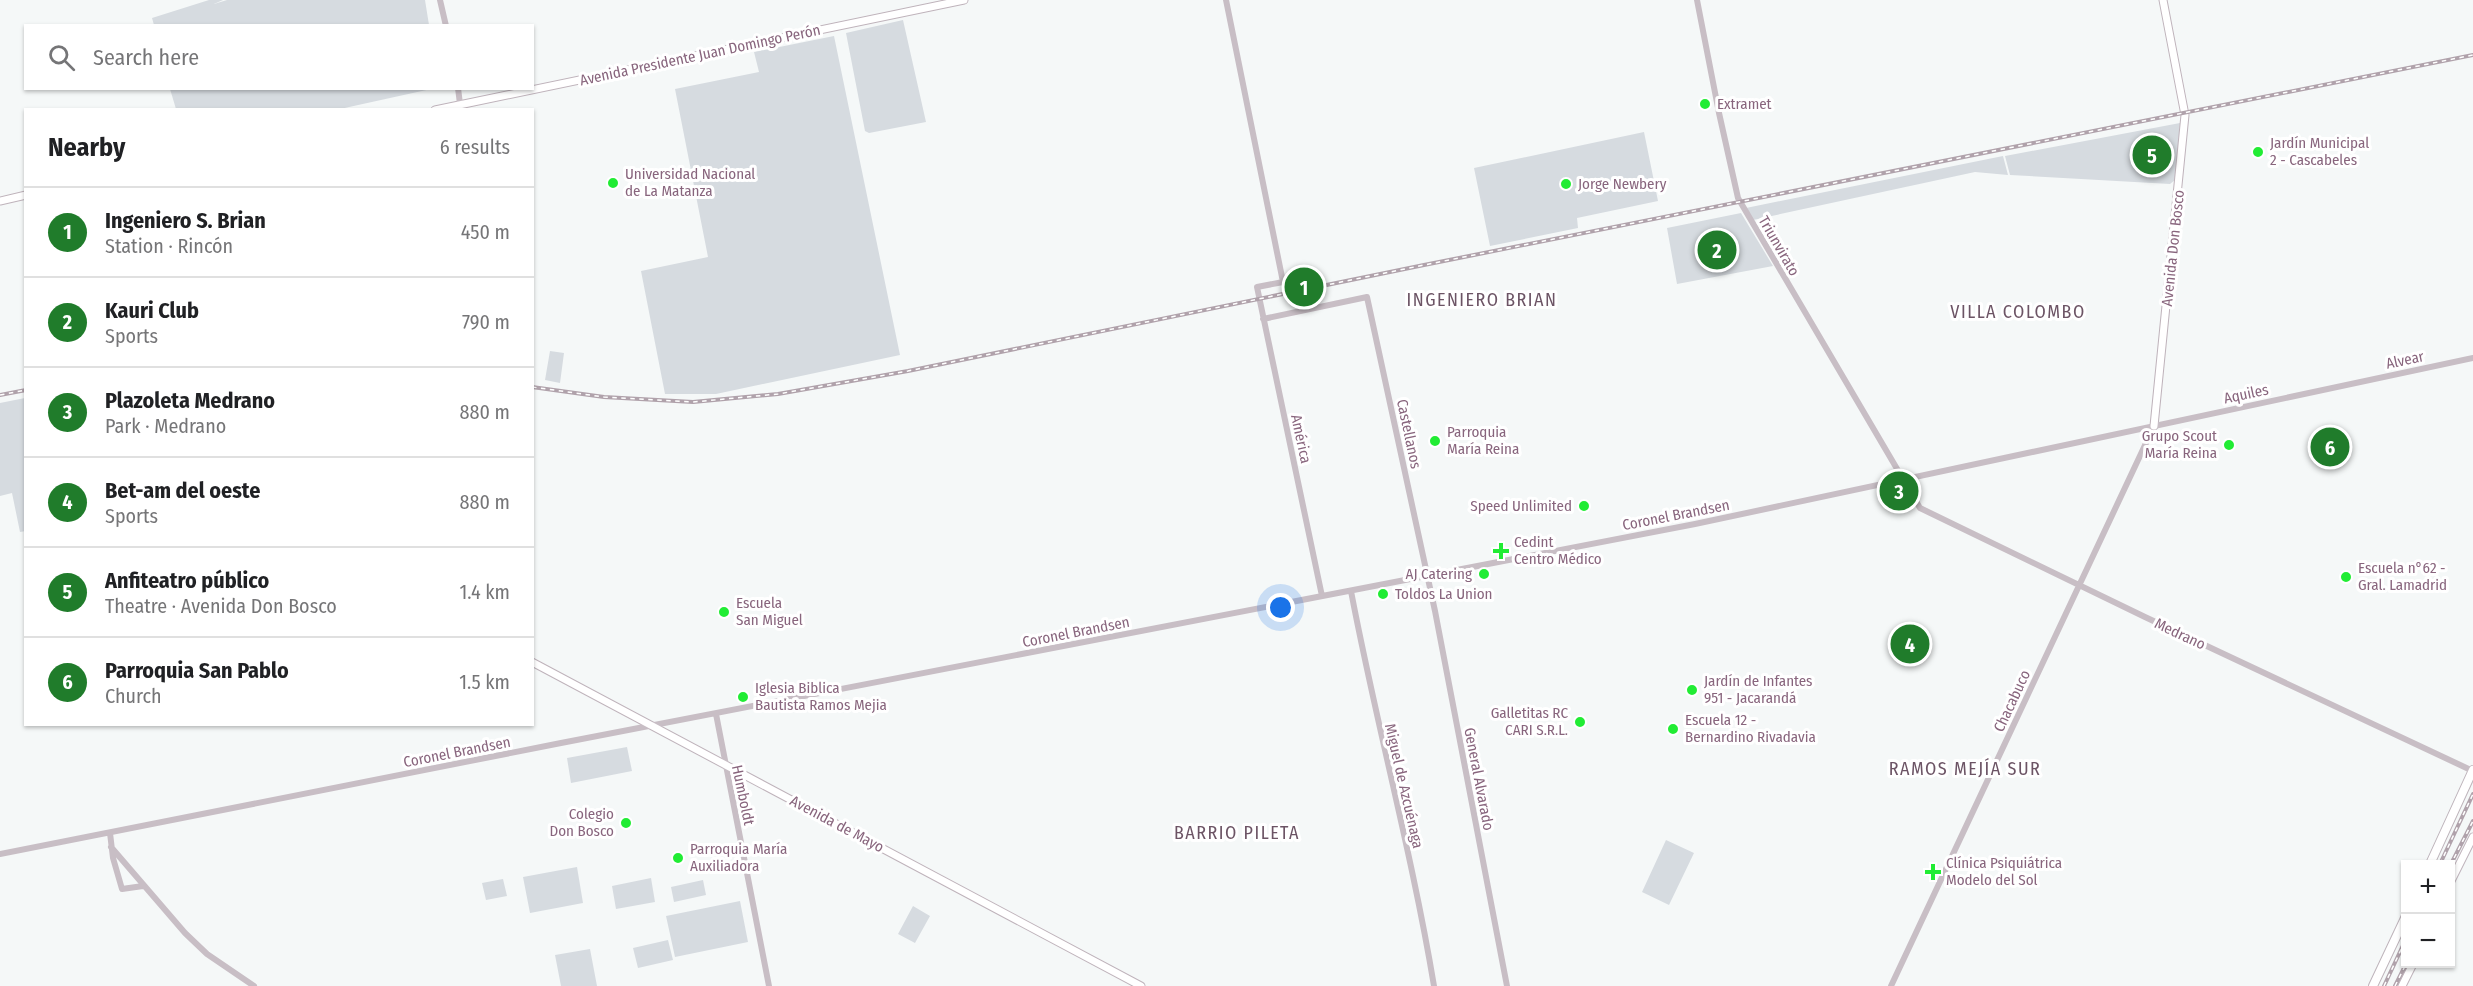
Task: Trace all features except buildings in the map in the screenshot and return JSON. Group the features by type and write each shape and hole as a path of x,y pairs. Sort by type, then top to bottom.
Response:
{"main road":[{"name":"Avenida Presidente Juan Domingo Perón","path":"534,89 964,0"},
{"name":"Avenida Don Bosco","path":"2154,426 2185,116 2163,0"},
{"name":"Avenida Presidente Juan Domingo Perón","path":"443,108 528,90"},
{"path":"0,201 24,195"},
{"name":"Avenida de Mayo","path":"534,663 1142,986"},
{"path":"2432,860 2473,770"},
{"path":"2455,875 2473,837"},
{"path":"2373,986 2401,927"},
{"path":"2402,986 2411,968"}],"street":[{"path":"440,0 446,24"},
{"name":"América","path":"1226,0 1283,282 1257,287 1322,596"},
{"name":"Triunvirato","path":"1697,0 1738,198 1902,480"},
{"path":"458,90 460,104"},
{"name":"Castellanos","path":"1263,319 1366,297 1428,576"},
{"name":"Alvear","path":"2343,385 2473,358"},
{"name":"Aquiles","path":"2154,426 2343,385"},
{"name":"Coronel Brandsen","path":"0,854 1695,524 2154,426"},
{"name":"Chacabuco","path":"1891,986 2154,426"},
{"name":"Medrano","path":"1902,480 1920,508 2079,586 2473,770"},
{"name":"General Alvarado","path":"1428,576 1507,986"},
{"name":"Miguel de Azcuénaga","path":"1351,591 1370,691 1414,885 1434,986"},
{"name":"Humboldt","path":"716,714 769,986"},
{"path":"110,833 111,847 122,889 143,886"},
{"path":"111,847 143,886 203,950 254,986"}],"shaded area":[{"path":"209,0 223,0 214,4 227,0 425,0 429,24 154,24 152,18"},
{"path":"903,20 926,122 869,133 865,131 846,33"},
{"path":"834,36 900,355 716,394 665,394 641,271 708,257 675,89 759,72 754,52"},
{"path":"171,90 426,90 345,108 176,108"},
{"path":"2180,123 2175,180 2170,184 2010,175 2005,156"},
{"name":"Jorge Newbery","path":"1644,132 1658,201 1577,218 1578,228 1490,246 1474,168"},
{"path":"2003,156 2008,175 1975,172 1753,220 1746,208"},
{"path":"1741,213 1773,266 1677,284 1667,228"},
{"path":"550,351 564,353 560,383 545,380"},
{"path":"24,398 24,531 20,532 12,493 0,496 0,403"},
{"path":"627,747 632,771 571,783 567,758"},
{"path":"1666,840 1694,853 1669,905 1642,892"},
{"path":"577,867 583,903 530,913 523,877"},
{"path":"651,878 655,902 616,909 612,886"},
{"path":"503,879 507,896 486,900 482,883"},
{"path":"703,880 706,895 674,902 671,887"},
{"path":"740,901 748,942 675,957 666,916"},
{"path":"913,906 930,916 915,943 898,934"},
{"path":"668,940 673,960 638,968 633,948"},
{"path":"590,949 597,986 561,986 555,955"}],"railway":[{"path":"534,387 604,397 693,402 778,394 908,371 2473,55"},
{"path":"0,395 24,390"},
{"path":"2442,860 2473,794"},
{"path":"2453,860 2473,821"},
{"path":"2384,986 2401,950"},
{"path":"2395,986 2404,968"}],"place":[{"name":"Extramet","path":"1705,104"},
{"name":"Jardín Municipal 2 - Cascabeles","path":"2258,152"},
{"name":"Anfiteatro público","path":"2152,155"},
{"name":"Universidad Nacional de La Matanza","path":"613,183"},
{"name":"Jorge Newbery","path":"1566,184"},
{"name":"Kauri Club","path":"1717,250"},
{"name":"Ingeniero S. Brian","path":"1304,287"},
{"name":"Parroquia María Reina","path":"1435,441"},
{"name":"Grupo Scout María Reina","path":"2229,445"},
{"name":"Parroquia San Pablo","path":"2330,447"},
{"name":"Plazoleta Medrano","path":"1899,491"},
{"name":"Speed Unlimited","path":"1584,506"},
{"name":"Cedint Centro Médico","path":"1501,551"},
{"name":"AJ Catering","path":"1484,574"},
{"name":"Escuela n°62 - Gral. Lamadrid","path":"2346,577"},
{"name":"Toldos La Union","path":"1383,594"},
{"name":"Escuela San Miguel","path":"724,612"},
{"name":"Bet-am del oeste","path":"1910,644"},
{"name":"Jardín de Infantes 951 - Jacarandá","path":"1692,690"},
{"name":"Iglesia Biblica Bautista Ramos Mejia","path":"743,697"},
{"name":"Galletitas RC CARI S.R.L.","path":"1580,722"},
{"name":"Escuela 12 - Bernardino Rivadavia","path":"1673,729"},
{"name":"Colegio Don Bosco","path":"626,823"},
{"name":"Parroquia María Auxiliadora","path":"678,858"},
{"name":"Clínica Psiquiátrica Modelo del Sol","path":"1933,872"}],"district":[{"name":"INGENIERO BRIAN","path":"1482,300"},
{"name":"VILLA COLOMBO","path":"2018,312"},
{"name":"RAMOS MEJÍA SUR","path":"1965,769"},
{"name":"BARRIO PILETA","path":"1237,833"}]}
